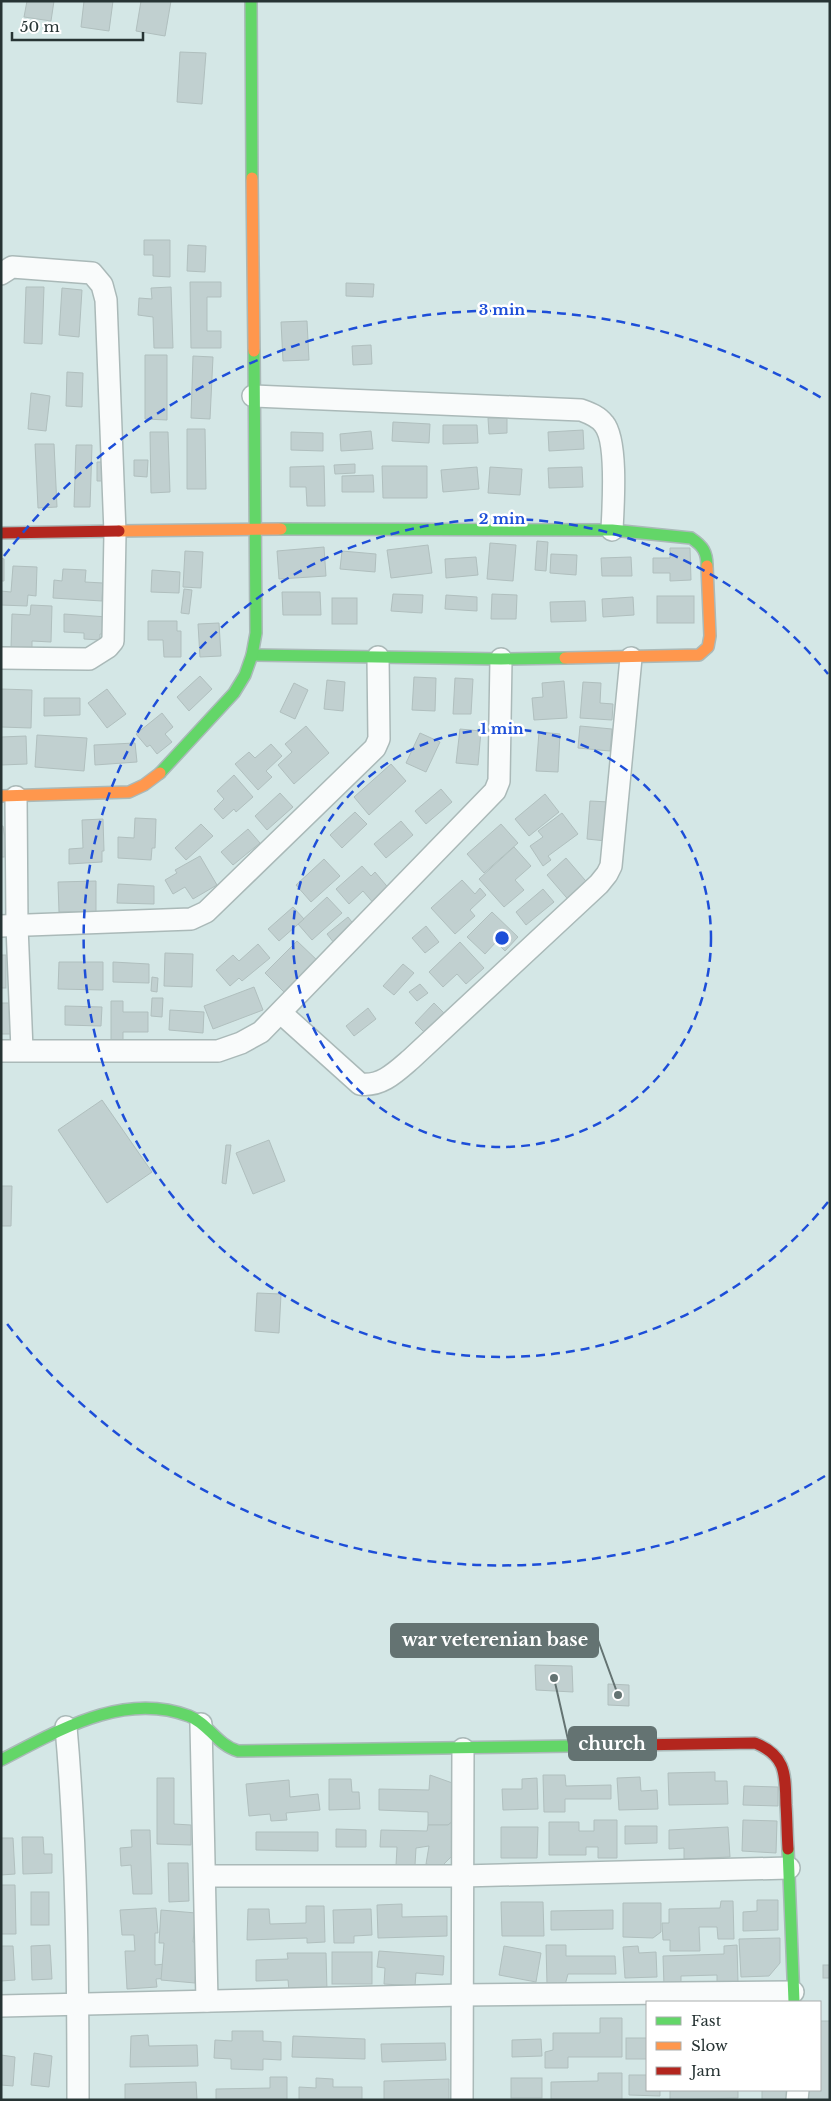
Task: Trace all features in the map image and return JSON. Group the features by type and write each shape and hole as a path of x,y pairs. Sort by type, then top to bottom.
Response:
{"street":[{"path":"251,1 253,396 257,611 252,655 245,675 234,693 158,775 144,785 129,792 9,796 9,926 12,1050 218,1051 261,1032 281,1014 495,791 499,782 502,659"},
{"path":"1,274 12,267 92,273 102,285 106,300 115,533 113,641 108,647 89,659 1,658"},
{"path":"253,396 581,410 590,413 605,424 609,433 614,484 612,530"},
{"path":"1,533 115,533 255,529 612,530 691,538 701,545 707,555 710,636 708,647 699,655 630,658 502,659 252,655"},
{"path":"9,926 191,919 206,912 375,748 379,740 378,657"},
{"path":"281,1014 360,1084 370,1085 379,1082 395,1073 411,1059 599,884 607,874 610,866 630,658"},
{"path":"1,1760 66,1727 115,1709 140,1707 175,1711 195,1719 222,1745 238,1752 755,1743 766,1747 775,1754 785,1774 793,1997 462,1995 1,2006"},
{"path":"201,1724 208,2000"},
{"path":"66,1727 72,1789 78,2004 78,2100"},
{"path":"462,2100 463,1748"},
{"path":"204,1876 462,1876 788,1868"}],"building":[{"path":"27,1 54,1 51,21 24,17"},
{"path":"84,1 113,1 109,31 81,27"},
{"path":"141,1 171,1 165,36 136,31"},
{"path":"180,52 206,53 202,104 177,102"},
{"path":"144,240 170,240 170,277 153,276 153,255 144,255"},
{"path":"188,245 206,246 205,272 187,271"},
{"path":"190,282 221,282 221,297 207,297 207,331 221,331 221,348 191,348"},
{"path":"346,283 374,284 373,297 346,296"},
{"path":"26,287 44,287 42,344 24,343"},
{"path":"171,287 173,348 154,348 153,317 138,315 139,298 152,299 151,288"},
{"path":"62,288 82,290 79,337 59,335"},
{"path":"307,321 309,360 283,361 281,322"},
{"path":"371,345 372,364 353,365 352,346"},
{"path":"145,355 167,355 167,420 145,419"},
{"path":"193,356 213,357 210,419 191,418"},
{"path":"67,372 83,373 82,407 66,406"},
{"path":"31,393 50,396 46,431 28,429"},
{"path":"488,418 507,418 507,433 489,434"},
{"path":"393,422 430,424 429,443 392,441"},
{"path":"443,425 477,425 478,443 443,444"},
{"path":"187,429 205,429 206,489 187,489"},
{"path":"583,430 584,449 549,451 548,432"},
{"path":"371,431 373,449 341,451 340,434"},
{"path":"150,432 168,432 170,492 151,493"},
{"path":"291,432 323,433 323,451 291,450"},
{"path":"35,444 54,444 57,507 38,508"},
{"path":"76,445 92,445 90,507 74,507"},
{"path":"134,460 148,460 147,477 134,476"},
{"path":"97,462 107,462 106,481 97,481"},
{"path":"355,464 355,473 335,474 334,465"},
{"path":"324,466 325,506 307,506 306,487 290,487 290,467"},
{"path":"382,466 427,466 427,498 383,498"},
{"path":"477,467 479,489 443,492 441,470"},
{"path":"490,467 522,469 520,495 488,493"},
{"path":"582,467 583,487 549,488 548,468"},
{"path":"373,475 374,492 342,492 342,476"},
{"path":"537,541 548,542 546,571 535,570"},
{"path":"490,543 516,545 513,581 487,579"},
{"path":"428,545 432,573 391,578 387,550"},
{"path":"324,547 326,576 279,579 277,551"},
{"path":"670,548 690,548 691,580 670,581 670,573 653,573 653,558 670,558"},
{"path":"185,551 203,552 201,588 183,587"},
{"path":"342,551 376,554 375,572 340,569"},
{"path":"551,554 577,555 576,575 550,573"},
{"path":"476,557 478,575 446,578 445,559"},
{"path":"631,557 632,576 602,576 601,558"},
{"path":"1,558 4,559 4,581 1,581"},
{"path":"13,566 37,567 36,596 28,595 27,606 1,605 1,591 11,592"},
{"path":"63,569 86,570 85,582 103,583 102,601 53,598 54,580 62,581"},
{"path":"152,570 180,572 179,593 151,592"},
{"path":"184,589 192,590 189,614 181,613"},
{"path":"282,592 320,592 321,615 283,615"},
{"path":"393,594 423,595 422,613 391,611"},
{"path":"492,594 517,595 516,619 491,619"},
{"path":"446,595 477,597 477,611 445,609"},
{"path":"657,596 694,596 694,623 657,623"},
{"path":"633,597 634,615 603,617 602,599"},
{"path":"332,598 357,598 357,624 332,624"},
{"path":"585,601 586,621 551,622 550,602"},
{"path":"31,605 52,606 51,642 32,641 32,649 11,648 12,614 30,615"},
{"path":"64,614 108,617 107,634 100,634 100,640 84,639 84,633 64,632"},
{"path":"148,621 177,621 177,631 181,631 181,657 164,657 163,640 148,640"},
{"path":"219,623 221,656 200,657 198,624"},
{"path":"200,676 212,689 189,711 177,697"},
{"path":"414,677 436,678 435,711 412,710"},
{"path":"455,678 473,679 471,714 453,714"},
{"path":"327,680 345,682 343,711 324,709"},
{"path":"564,681 567,718 534,720 532,698 543,697 542,683"},
{"path":"583,682 601,683 600,703 613,704 612,720 580,718"},
{"path":"294,683 308,690 295,719 280,712"},
{"path":"1,689 32,690 31,728 1,727"},
{"path":"107,689 126,714 107,728 88,703"},
{"path":"44,698 80,698 80,715 44,716"},
{"path":"162,713 173,727 165,734 172,742 157,754 150,745 147,747 136,734"},
{"path":"306,726 329,753 294,784 278,765 292,752 285,744"},
{"path":"580,726 612,729 610,751 578,748"},
{"path":"460,729 481,731 478,765 456,763"},
{"path":"539,732 560,734 558,772 536,771"},
{"path":"420,733 440,742 426,772 406,763"},
{"path":"37,735 87,738 84,771 35,767"},
{"path":"26,736 27,764 1,765 1,737"},
{"path":"135,743 137,762 95,765 94,745"},
{"path":"271,744 282,756 266,771 272,777 258,790 235,764 249,752 255,758"},
{"path":"391,764 406,781 369,815 354,797"},
{"path":"234,775 253,797 236,812 234,809 223,819 214,809 224,799 217,791"},
{"path":"441,789 452,802 426,824 415,811"},
{"path":"280,793 293,807 267,830 255,816"},
{"path":"545,794 559,812 529,836 515,819"},
{"path":"590,801 609,802 606,841 587,839"},
{"path":"355,812 367,824 342,848 330,835"},
{"path":"562,813 578,834 548,856 551,860 543,866 530,846 543,837 538,831"},
{"path":"135,818 156,819 155,848 152,848 151,860 118,858 118,837 134,838"},
{"path":"103,819 104,851 102,851 102,862 69,864 69,849 83,848 82,820"},
{"path":"401,821 413,835 386,858 374,844"},
{"path":"201,824 213,836 186,860 175,848"},
{"path":"501,824 518,843 484,873 467,854"},
{"path":"1,826 3,826 5,838 5,857 1,857"},
{"path":"248,829 260,843 233,865 221,852"},
{"path":"514,847 531,866 515,880 524,890 504,907 479,879"},
{"path":"200,856 217,885 193,899 185,887 173,894 165,880 177,873 175,870"},
{"path":"566,858 591,887 572,904 547,875"},
{"path":"324,859 340,876 311,902 296,885"},
{"path":"362,866 371,876 375,872 391,891 375,905 363,891 349,904 336,889"},
{"path":"462,880 475,894 480,888 486,895 470,910 475,916 455,934 431,908"},
{"path":"96,881 96,912 59,912 58,882"},
{"path":"118,884 154,886 154,904 117,903"},
{"path":"543,889 554,902 526,925 516,912"},
{"path":"327,897 342,913 312,940 298,924"},
{"path":"293,907 304,919 279,941 268,929"},
{"path":"492,912 518,937 505,951 496,942 485,954 467,937"},
{"path":"348,917 355,926 334,943 327,934"},
{"path":"426,926 439,942 425,953 412,938"},
{"path":"297,941 319,962 287,995 265,973"},
{"path":"460,942 484,968 466,984 457,974 443,987 429,972"},
{"path":"258,944 270,958 242,981 239,978 230,986 216,970 233,955 239,961"},
{"path":"165,953 193,954 192,987 164,986"},
{"path":"1,955 6,955 6,988 1,988"},
{"path":"59,962 103,962 103,990 58,989"},
{"path":"113,962 149,964 149,983 113,982"},
{"path":"403,964 414,973 394,995 383,986"},
{"path":"152,977 158,978 157,992 151,991"},
{"path":"420,984 428,993 417,1001 409,992"},
{"path":"254,987 263,1010 213,1029 204,1006"},
{"path":"152,998 163,998 162,1017 151,1016"},
{"path":"111,1001 123,1001 123,1012 148,1012 148,1032 123,1032 123,1041 111,1041"},
{"path":"1,1003 14,1003 15,1034 1,1034"},
{"path":"434,1003 447,1016 428,1036 415,1023"},
{"path":"65,1006 102,1007 101,1026 65,1025"},
{"path":"368,1008 376,1019 354,1036 346,1026"},
{"path":"170,1010 204,1012 203,1033 169,1030"},
{"path":"102,1100 152,1172 107,1203 58,1130"},
{"path":"269,1140 285,1181 253,1194 236,1153"},
{"path":"226,1145 231,1145 226,1184 222,1183"},
{"path":"1,1186 12,1186 11,1226 1,1226"},
{"path":"257,1293 281,1294 279,1333 255,1331"},
{"path":"535,1665 572,1666 573,1692 536,1690"},
{"path":"608,1684 629,1685 629,1706 608,1705"},
{"path":"715,1772 715,1781 727,1781 728,1804 669,1805 668,1773"},
{"path":"430,1775 458,1785 458,1817 448,1825 428,1825 428,1812 379,1810 379,1789 429,1790"},
{"path":"543,1775 565,1775 566,1786 611,1785 611,1799 565,1799 565,1812 544,1812"},
{"path":"640,1777 641,1791 657,1790 658,1809 619,1810 617,1778"},
{"path":"157,1778 174,1778 174,1824 191,1825 191,1845 157,1844"},
{"path":"537,1778 538,1809 503,1810 502,1789 522,1789 522,1779"},
{"path":"329,1779 351,1779 352,1792 359,1792 360,1809 329,1810"},
{"path":"289,1780 290,1797 318,1794 320,1810 286,1813 287,1820 271,1821 270,1814 249,1816 246,1784"},
{"path":"744,1786 778,1787 778,1806 743,1805"},
{"path":"458,1817 457,1851 441,1867 426,1864 429,1846 416,1848 415,1865 396,1865 397,1847 380,1847 381,1830 427,1831 428,1825 448,1825"},
{"path":"594,1820 617,1820 617,1858 598,1858 598,1847 586,1847 586,1855 549,1855 549,1822 579,1822 579,1831 594,1831"},
{"path":"743,1820 777,1821 776,1853 742,1851"},
{"path":"625,1826 657,1826 657,1843 625,1844"},
{"path":"501,1827 538,1827 537,1858 501,1858"},
{"path":"728,1827 730,1857 684,1859 684,1848 669,1849 669,1830"},
{"path":"336,1829 366,1830 366,1847 336,1847"},
{"path":"131,1830 150,1830 152,1894 133,1894 131,1865 121,1866 120,1848 132,1847"},
{"path":"256,1832 318,1832 318,1851 256,1850"},
{"path":"22,1837 43,1837 44,1854 52,1854 52,1873 23,1874"},
{"path":"1,1838 13,1838 15,1874 1,1875"},
{"path":"168,1863 188,1863 189,1901 169,1902"},
{"path":"1,1885 15,1885 16,1934 1,1934"},
{"path":"31,1892 49,1892 49,1925 31,1925"},
{"path":"757,1900 778,1900 778,1930 743,1931 743,1912 757,1911"},
{"path":"721,1901 733,1901 734,1939 718,1939 717,1927 699,1927 700,1951 670,1951 670,1940 663,1940 662,1923 669,1923 669,1909 720,1908"},
{"path":"501,1902 543,1902 544,1936 502,1936"},
{"path":"623,1903 661,1903 661,1932 653,1938 623,1937"},
{"path":"402,1904 402,1917 447,1916 447,1936 378,1938 377,1905"},
{"path":"306,1906 324,1906 325,1942 307,1943 307,1938 247,1940 248,1909 269,1909 270,1924 306,1923"},
{"path":"156,1908 158,1933 155,1933 155,1965 165,1964 167,1978 156,1979 157,1987 127,1989 125,1951 135,1951 134,1935 122,1935 120,1910"},
{"path":"371,1909 372,1935 354,1936 354,1943 334,1943 333,1910"},
{"path":"161,1910 196,1913 193,1942 198,1942 195,1983 161,1980 164,1943 159,1943"},
{"path":"613,1910 613,1929 551,1930 551,1911"},
{"path":"780,1938 780,1963 769,1976 741,1977 739,1939"},
{"path":"50,1945 52,1979 32,1980 31,1946"},
{"path":"546,1945 566,1945 566,1956 615,1956 616,1974 568,1974 565,1985 547,1985"},
{"path":"737,1945 738,1982 717,1983 717,1975 681,1976 681,1985 664,1986 663,1956 724,1954 724,1946"},
{"path":"1,1946 13,1946 15,1980 1,1981"},
{"path":"504,1946 541,1953 536,1982 499,1975"},
{"path":"638,1946 639,1953 656,1952 657,1977 625,1978 623,1947"},
{"path":"379,1951 444,1956 443,1975 416,1973 415,1986 384,1984 385,1968 377,1967"},
{"path":"332,1952 372,1952 372,1984 332,1984"},
{"path":"287,1953 326,1953 327,1991 289,1991 288,1980 256,1981 256,1960 288,1959"},
{"path":"823,1965 830,1965 830,1978 823,1978"},
{"path":"600,2018 622,2018 622,2057 568,2057 568,2068 545,2068 545,2052 553,2050 553,2033 600,2033"},
{"path":"821,2021 830,2021 830,2100 807,2100 806,2091 821,2091"},
{"path":"232,2031 263,2031 263,2041 281,2042 281,2060 263,2059 263,2070 231,2069 231,2059 214,2058 215,2040 232,2041"},
{"path":"148,2035 149,2046 197,2045 198,2066 130,2067 131,2036"},
{"path":"293,2036 365,2039 365,2059 292,2057"},
{"path":"626,2038 646,2038 646,2059 626,2059"},
{"path":"541,2039 542,2056 512,2057 512,2040"},
{"path":"445,2043 446,2060 382,2062 381,2044"},
{"path":"34,2053 52,2056 49,2087 31,2085"},
{"path":"1,2055 15,2057 13,2086 1,2085"},
{"path":"598,2073 622,2073 622,2100 551,2099 551,2082 598,2081"},
{"path":"629,2075 646,2075 646,2091 660,2091 660,2096 629,2095"},
{"path":"270,2077 287,2077 287,2100 216,2100 216,2089 270,2088"},
{"path":"316,2078 333,2079 333,2087 362,2087 362,2100 299,2100 299,2087 316,2088"},
{"path":"511,2078 542,2078 542,2098 511,2098"},
{"path":"449,2079 449,2100 384,2100 384,2081"},
{"path":"196,2082 197,2100 125,2100 125,2084"},
{"path":"670,2091 738,2091 738,2098 670,2100"},
{"path":"762,2091 792,2091 793,2100 762,2100"}],"traffic: fast":[{"path":"251,1 252,178"},
{"path":"160,773 234,693 245,675 252,655 256,633 254,351"},
{"path":"281,529 612,530 691,538 704,550 707,566"},
{"path":"252,655 501,659 565,658"},
{"path":"1,1760 45,1737 92,1718 116,1711 140,1708 164,1710 196,1719 224,1744 238,1751 634,1745"},
{"path":"788,1849 794,2001"}],"traffic: slow":[{"path":"252,178 254,351"},
{"path":"119,531 281,529"},
{"path":"565,658 699,655 708,647 710,636 707,566"},
{"path":"1,796 129,792 144,785 160,773"}],"traffic: jam":[{"path":"1,533 119,531"},
{"path":"634,1745 755,1743 765,1748 779,1760 784,1776 788,1849"}],"place":[{"name":"church","path":"554,1678"},
{"name":"war veterenian base","path":"618,1695"}]}
